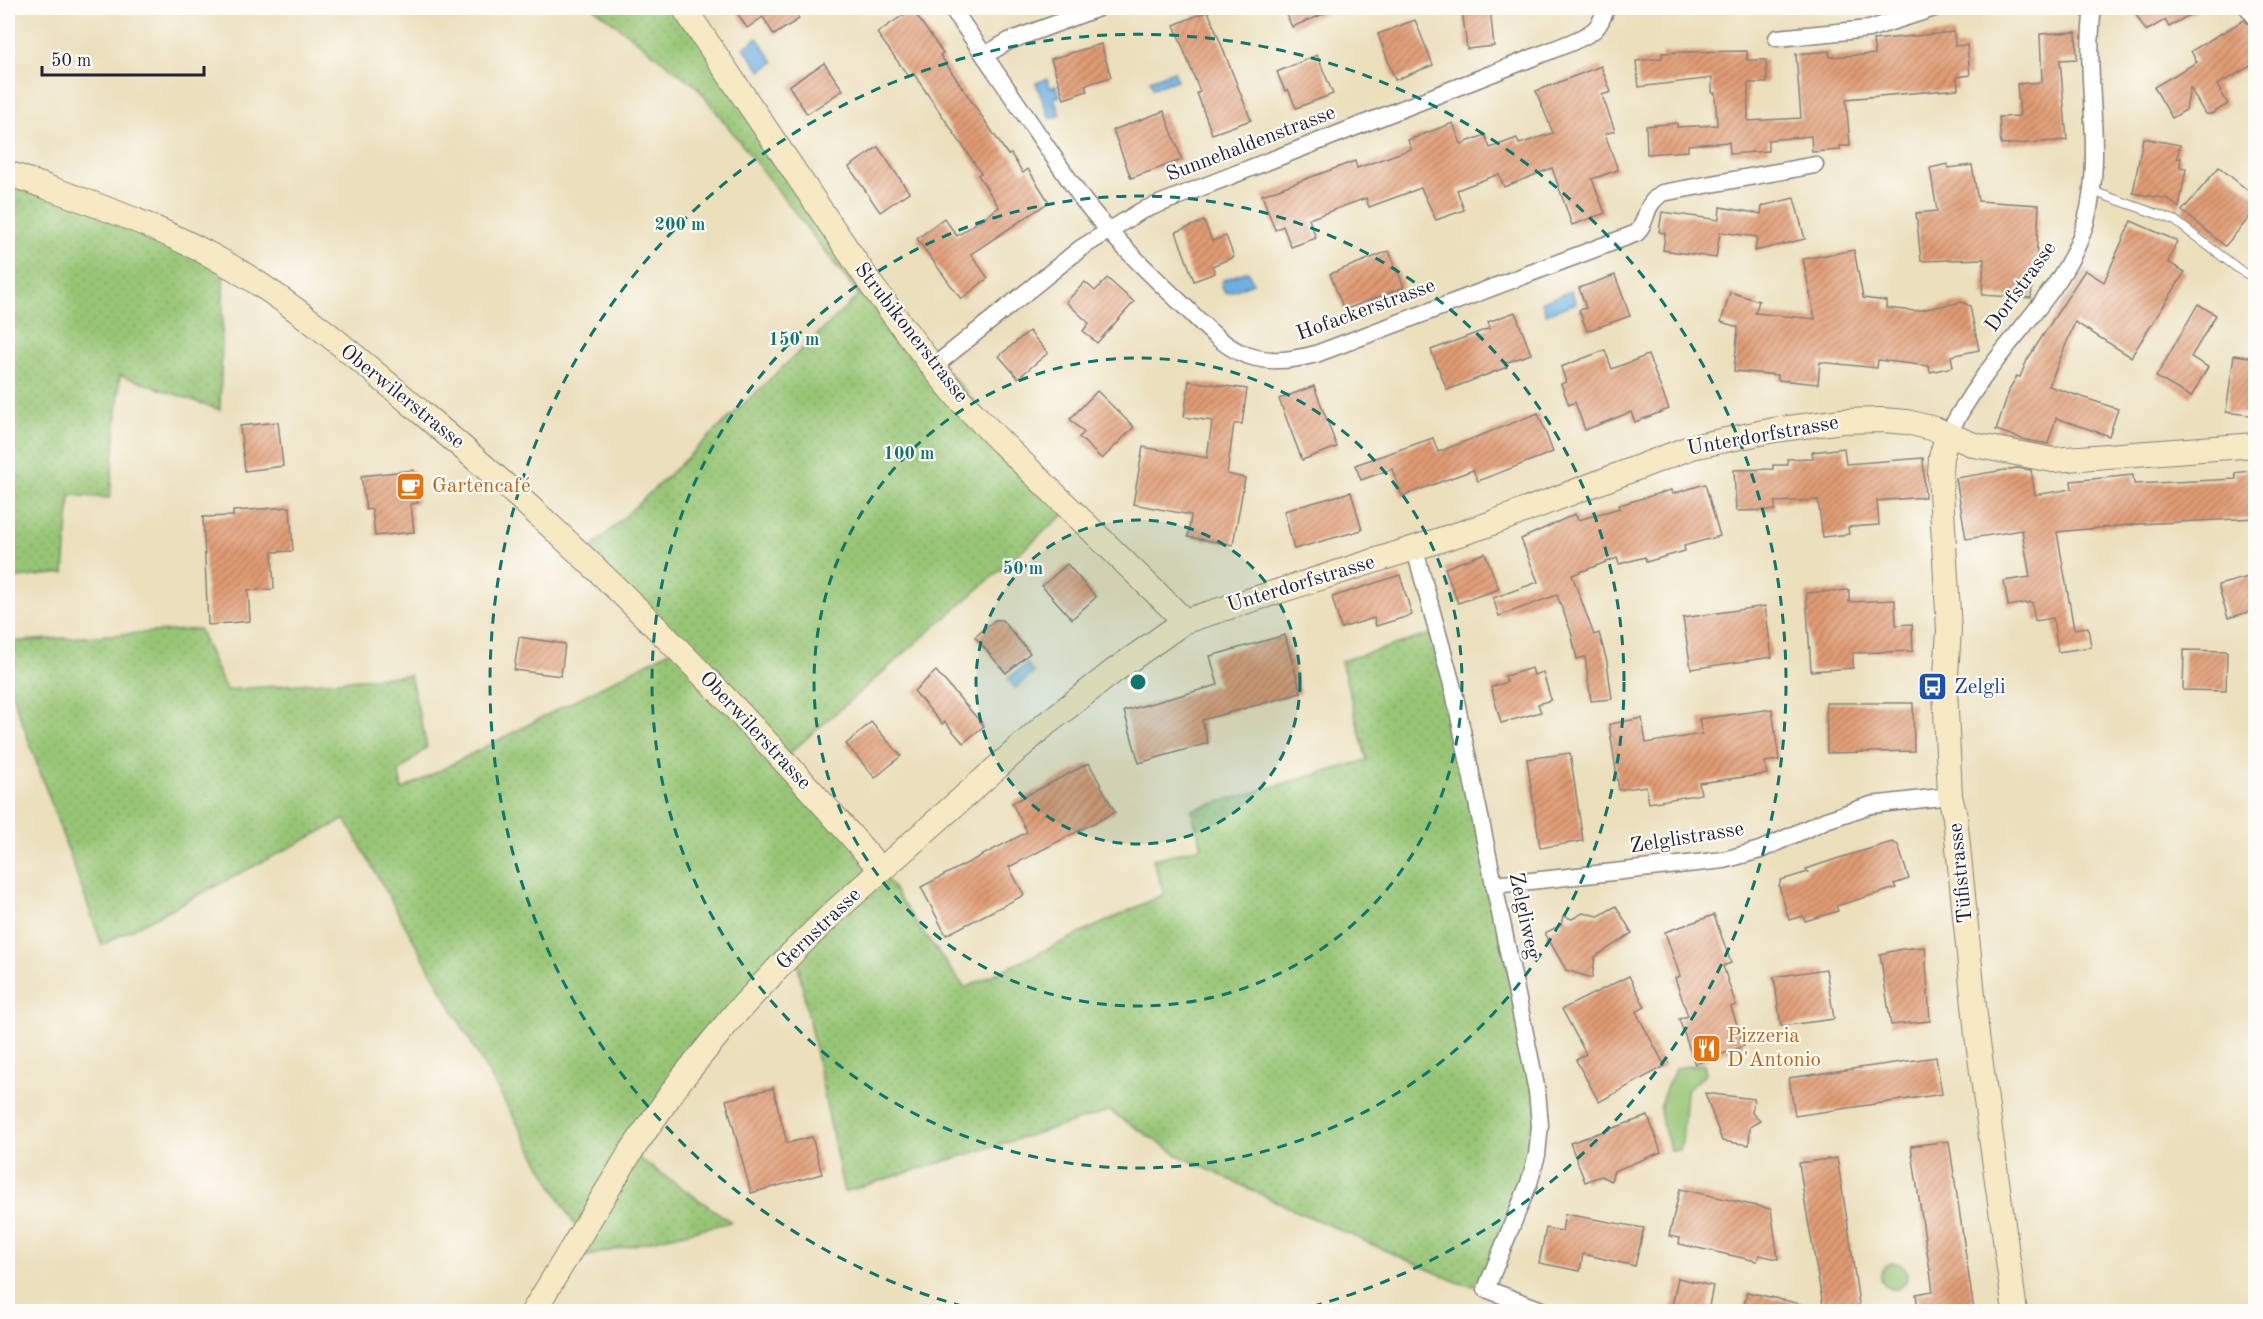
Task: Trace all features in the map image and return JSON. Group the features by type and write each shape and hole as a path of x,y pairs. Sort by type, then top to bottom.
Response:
{"street":[{"name":"Strubikonerstrasse","path":"684,8 872,286 933,367 961,401 1000,441 1185,621"},
{"name":"Hofackerstrasse","path":"952,8 1083,201 1107,230 1216,337 1239,352 1265,360 1292,360 1338,346 1637,233 1643,224 1650,202 1662,193 1815,165"},
{"path":"985,55 1009,41 1098,8"},
{"name":"Sunnehaldenstrasse","path":"933,367 1081,248 1107,230 1141,212 1570,43 1601,25 1606,8"},
{"path":"1777,38 1869,29 1935,8"},
{"name":"Dorfstrasse","path":"1948,434 1992,365 2061,278 2080,241 2092,191 2094,163 2089,53 2093,8"},
{"path":"2248,8 2256,18"},
{"name":"Oberwilerstrasse","path":"8,173 176,237 224,263 269,292 346,350 474,456 612,583 783,759 881,870"},
{"name":"Unterdorfstrasse","path":"1185,621 1485,526 1692,447 1774,430 1842,421 1907,422 1948,434 1974,445 2054,460 2256,445"},
{"name":"Tüfistrasse","path":"1948,434 1941,457 1940,474 1949,630 1944,689 1950,796 1956,817 1977,1035 2015,1311"},
{"name":"Zelgliweg","path":"1414,549 1454,692 1537,1091 1540,1125 1538,1155 1486,1289 1547,1311"},
{"name":"Gernstrasse","path":"533,1311 630,1153 680,1082 733,1016 795,950 881,870 1067,707 1185,621"},
{"name":"Zelglistrasse","path":"1494,885 1724,860 1760,850 1827,820 1871,806 1950,796"}],"lane":[{"path":"2092,191 2174,220 2226,261 2256,279"}],"green space":[{"path":"594,8 684,8 872,286 1070,509 783,759 881,870 914,920 965,988 1164,894 1153,859 1202,847 1191,810 1367,760 1341,661 1438,632 1540,1125 1486,1289 1459,1283 1294,1210 1178,1155 1110,1111 844,1192 795,951 630,1152 731,1222 563,1262 580,1235 345,819 102,945 8,683 8,642 199,629 226,690 410,675 427,747 399,772 402,790 676,648 584,555 859,295 697,87"},
{"path":"8,173 224,263 220,410 120,375 110,498 70,495 64,573 8,579"},
{"path":"1704,1064 1706,1074 1686,1091 1682,1143 1679,1150 1671,1150 1660,1109 1664,1092 1676,1068"},
{"path":"1894,1263 1903,1267 1907,1276 1903,1285 1894,1289 1885,1285 1881,1276 1885,1267"}],"water":[{"path":"757,38 774,62 761,71 744,48"},
{"path":"1174,71 1177,80 1153,88 1150,80"},
{"path":"1047,79 1050,88 1056,86 1060,96 1054,98 1060,115 1050,119 1036,83"},
{"path":"1248,271 1253,283 1228,293 1223,290 1221,286 1223,280"},
{"path":"1571,291 1576,303 1546,314 1542,302"},
{"path":"1027,664 1034,673 1015,688 1008,679"}],"building":[{"path":"734,8 792,8 799,19 774,35 763,17 747,28"},
{"path":"1284,8 1338,8 1292,27"},
{"path":"1462,8 1490,8 1494,46 1467,49"},
{"path":"2132,8 2201,8 2169,27 2165,20 2146,31"},
{"path":"912,9 943,53 940,55 1008,155 1011,154 1023,173 1028,169 1049,202 971,254 988,278 961,299 917,239 944,218 957,236 999,207 978,175 981,173 914,74 909,77 877,33"},
{"path":"1208,11 1251,120 1212,134 1197,93 1200,92 1174,25"},
{"path":"1415,20 1433,65 1395,80 1378,34"},
{"path":"2244,20 2256,29 2256,63 2217,85 2228,104 2211,114 2205,114 2190,88 2186,110 2172,118 2154,87 2197,62 2191,51"},
{"path":"1954,32 1955,46 1967,45 1970,75 1957,77 1958,89 1846,99 1850,146 1840,146 1840,150 1812,152 1811,136 1768,140 1768,151 1730,154 1729,142 1688,145 1688,151 1647,154 1646,126 1677,123 1677,127 1717,125 1715,93 1712,93 1712,78 1639,87 1636,61 1662,58 1662,53 1747,51 1747,60 1766,60 1767,83 1748,83 1748,121 1801,118 1796,54 1829,51 1830,57 1875,54 1873,40"},
{"path":"2076,32 2077,59 2060,60 2067,140 2001,145 1999,117 2020,116 2017,84 2042,82 2040,34"},
{"path":"1101,44 1111,77 1085,85 1087,91 1064,99 1051,59"},
{"path":"1317,55 1333,94 1296,108 1277,72"},
{"path":"824,63 843,90 807,114 789,86"},
{"path":"1601,66 1611,92 1602,95 1615,131 1605,134 1618,170 1592,179 1605,213 1572,225 1552,168 1504,187 1499,174 1457,190 1464,210 1436,220 1421,188 1369,207 1366,198 1309,219 1316,238 1291,247 1283,226 1275,230 1262,195 1355,161 1357,168 1411,149 1408,140 1453,123 1461,144 1485,135 1490,148 1517,138 1519,144 1553,133 1536,91"},
{"path":"1164,111 1182,160 1131,178 1113,130"},
{"path":"2143,138 2180,145 2177,158 2181,158 2180,167 2186,168 2179,208 2168,199 2133,193"},
{"path":"878,147 909,192 880,212 849,167"},
{"path":"1948,164 1948,168 1972,165 1978,201 2039,205 2036,262 2034,262 2031,298 1982,295 1984,259 1921,261 1916,213 1937,211 1930,168"},
{"path":"2219,167 2256,197 2256,210 2225,246 2182,211"},
{"path":"1794,198 1805,239 1755,251 1757,237 1720,232 1716,258 1663,250 1665,233 1659,232 1662,212 1719,220 1720,207 1761,214 1762,206"},
{"path":"1204,221 1212,241 1226,236 1234,257 1212,266 1215,273 1194,281 1176,232"},
{"path":"2131,221 2177,241 2168,262 2185,272 2131,357 2075,322 2049,386 2118,409 2109,436 2056,418 2048,444 2026,440 1996,430 2010,388 2017,376 2020,377 2027,360 2085,270 2104,282"},
{"path":"1854,250 1863,298 1886,301 1886,308 1916,311 1962,302 1970,306 1979,350 1951,356 1953,367 1930,372 1929,366 1878,360 1877,368 1820,362 1818,384 1778,380 1778,375 1734,371 1738,327 1721,322 1730,292 1759,301 1755,313 1815,319 1803,259"},
{"path":"1389,251 1404,287 1344,310 1330,274"},
{"path":"1615,275 1630,316 1587,331 1579,310 1586,308 1579,288"},
{"path":"1107,278 1134,302 1097,343 1083,331 1089,323 1066,302 1085,282 1095,291"},
{"path":"2198,304 2216,315 2191,357 2208,367 2191,397 2156,377"},
{"path":"1515,312 1531,354 1505,363 1507,367 1447,390 1431,350 1490,328 1488,322"},
{"path":"1029,331 1048,353 1018,378 999,356"},
{"path":"1605,350 1612,369 1648,355 1669,409 1635,422 1631,412 1585,430 1575,402 1569,405 1561,384 1566,382 1561,367"},
{"path":"2234,355 2256,358 2256,416 2226,412"},
{"path":"1189,381 1247,389 1242,424 1234,424 1227,474 1245,478 1233,545 1188,537 1191,515 1133,504 1143,447 1207,458 1212,421 1184,417"},
{"path":"1314,386 1337,447 1302,460 1279,399"},
{"path":"1097,391 1134,427 1102,459 1079,437 1084,433 1070,419"},
{"path":"1538,413 1553,452 1478,481 1473,470 1402,496 1392,469 1361,480 1355,465 1433,438 1438,452"},
{"path":"278,422 283,466 245,471 240,426"},
{"path":"1844,448 1846,464 1923,458 1925,497 1877,501 1879,525 1848,527 1849,534 1823,537 1818,500 1775,502 1775,510 1736,511 1734,470 1773,469 1773,465 1788,465 1787,459 1813,458 1812,452"},
{"path":"2017,468 2031,470 2035,495 2072,489 2071,481 2133,475 2134,484 2236,479 2235,473 2256,470 2256,518 2139,524 2057,532 2074,629 2088,627 2091,647 2058,652 2053,618 2035,621 2032,602 2008,606 2004,581 2030,577 2022,530 1966,539 1956,478"},
{"path":"414,470 418,503 411,504 414,532 375,536 372,509 366,510 361,476"},
{"path":"1705,484 1720,536 1684,546 1685,551 1646,562 1645,557 1619,564 1617,558 1572,575 1594,635 1599,633 1607,662 1612,699 1591,701 1585,657 1577,659 1571,632 1557,595 1499,616 1493,598 1538,582 1521,539 1575,514 1578,520 1671,490 1672,494"},
{"path":"1351,492 1362,530 1294,549 1284,511"},
{"path":"290,507 293,551 272,552 274,589 248,590 250,621 208,625 203,517 233,516 233,511"},
{"path":"1485,553 1499,589 1458,603 1445,568"},
{"path":"1067,564 1096,597 1072,619 1042,586"},
{"path":"1400,575 1412,615 1376,626 1374,618 1341,628 1332,597"},
{"path":"2256,575 2256,610 2228,618 2218,585"},
{"path":"1849,590 1849,602 1895,600 1896,625 1912,624 1913,651 1853,653 1853,668 1811,671 1806,593"},
{"path":"1765,606 1772,657 1691,669 1683,618"},
{"path":"995,620 1002,620 1030,653 1006,673 975,637"},
{"path":"1285,635 1301,693 1202,720 1208,743 1139,763 1124,711 1218,685 1210,656"},
{"path":"519,637 565,644 561,676 514,670"},
{"path":"2184,650 2227,651 2226,691 2183,690"},
{"path":"1532,668 1534,675 1543,672 1551,700 1538,704 1541,712 1501,723 1491,687 1507,682 1505,676"},
{"path":"936,671 984,726 963,743 945,722 942,724 914,691"},
{"path":"1826,703 1913,703 1914,751 1827,753"},
{"path":"1772,709 1779,760 1765,762 1767,774 1699,783 1701,794 1649,803 1646,786 1619,790 1609,724 1642,718 1646,743 1702,734 1699,719"},
{"path":"871,722 901,756 875,778 846,744"},
{"path":"1570,753 1583,841 1540,848 1527,759"},
{"path":"1089,763 1115,812 1009,867 1024,895 946,935 921,887 1027,832 1012,803"},
{"path":"1892,842 1898,845 1909,879 1894,884 1896,888 1836,906 1838,911 1805,921 1803,916 1789,920 1779,886 1781,880 1808,872 1806,869"},
{"path":"1616,906 1632,933 1595,957 1592,978 1566,970 1545,933 1561,925 1563,916 1572,919 1583,913 1599,916"},
{"path":"1714,915 1731,963 1723,966 1736,1005 1731,1007 1744,1046 1695,1064 1679,1019 1688,1016 1675,978 1680,976 1665,932"},
{"path":"1925,947 1930,1021 1891,1025 1880,954"},
{"path":"1826,969 1834,1019 1781,1026 1774,977"},
{"path":"1629,976 1645,1007 1636,1012 1665,1066 1599,1102 1576,1060 1586,1054 1562,1009"},
{"path":"1936,1057 1942,1094 1795,1116 1789,1078"},
{"path":"773,1088 787,1143 812,1137 822,1174 751,1193 726,1100"},
{"path":"1705,1093 1754,1099 1752,1113 1760,1121 1750,1127 1749,1145 1722,1141"},
{"path":"1648,1116 1661,1152 1614,1171 1611,1181 1601,1176 1585,1182 1570,1143"},
{"path":"1949,1141 1974,1311 1918,1311 1916,1294 1933,1291 1911,1146"},
{"path":"1837,1158 1860,1311 1824,1311 1799,1163"},
{"path":"1680,1189 1771,1209 1778,1259 1759,1255 1757,1261 1679,1244 1680,1238 1669,1236"},
{"path":"1565,1214 1644,1228 1635,1266 1583,1254 1580,1271 1539,1263 1546,1228 1562,1231"},
{"path":"1678,1278 1713,1286 1708,1311 1671,1311"},
{"path":"1747,1292 1801,1304 1800,1311 1743,1311"}],"place":[{"name":"Gartencafé","path":"411,486"},
{"name":"Zelgli","path":"1933,687"},
{"name":"Pizzeria D'Antonio","path":"1706,1048"}]}
